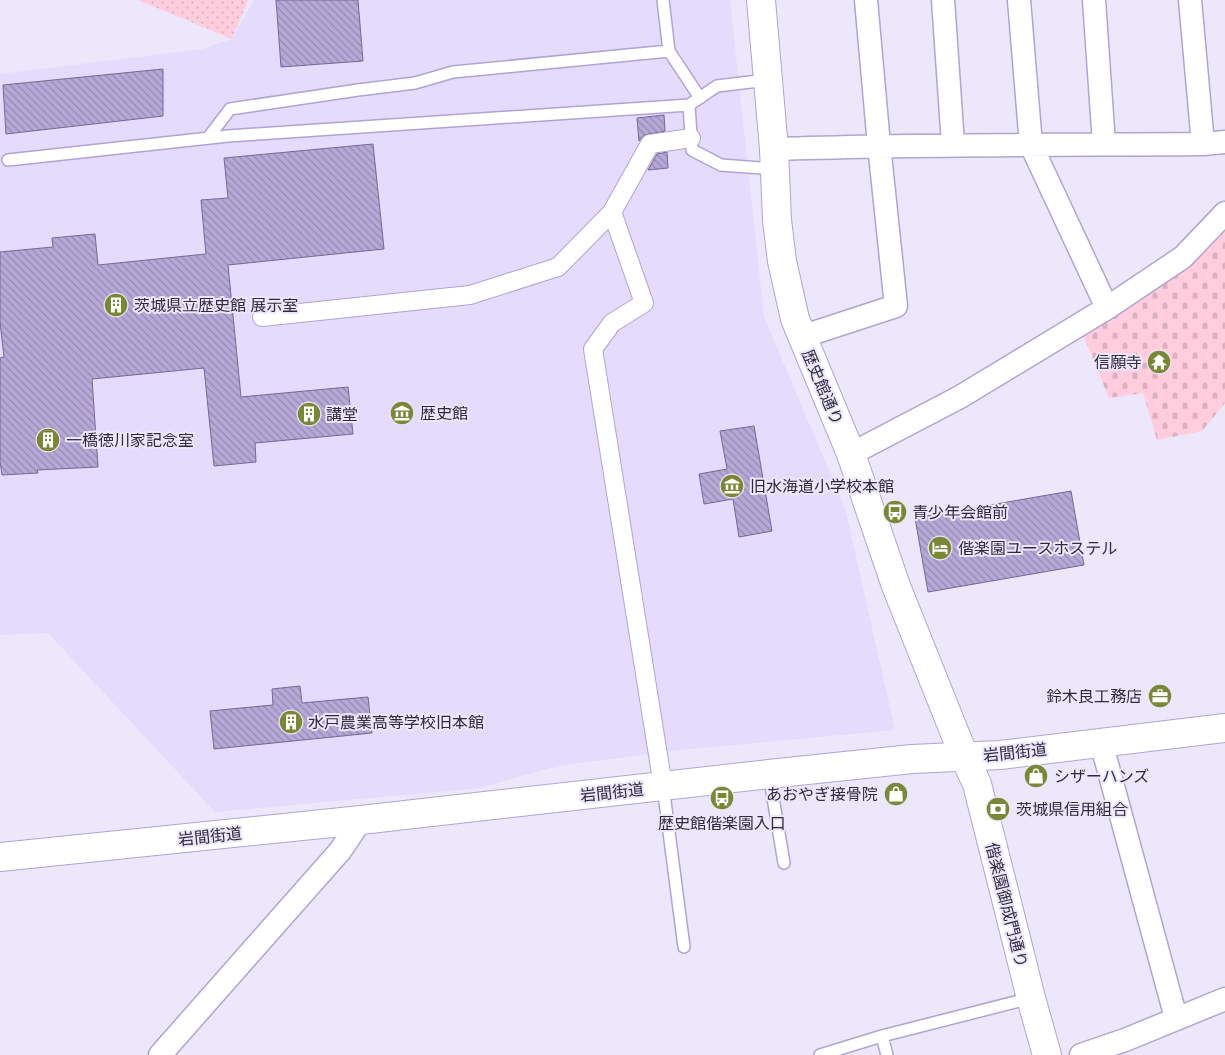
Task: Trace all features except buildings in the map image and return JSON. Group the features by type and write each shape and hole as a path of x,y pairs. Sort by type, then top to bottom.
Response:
{"main road":[{"name":"歴史館通り","path":"760,0 774,159 777,220 782,261 789,295 801,337 852,454 896,586 964,756"},
{"name":"岩間街道","path":"0,858 903,760 1009,754 1225,728"},
{"name":"偕楽園御成門通り","path":"964,756 977,784 1047,1055"}],"street":[{"path":"801,337 896,306 866,0"},
{"path":"943,0 953,144"},
{"path":"1018,0 1031,146 1107,308"},
{"path":"1094,0 1104,144"},
{"path":"1190,0 1203,144"},
{"path":"262,317 470,295 558,267 612,212 650,144 691,138"},
{"path":"774,159 879,145 1031,146 1203,144 1225,142"},
{"path":"612,212 644,303 612,323 593,349 663,786"},
{"path":"852,454 960,397 1107,308 1183,257 1225,213"},
{"path":"1101,742 1176,1018"},
{"path":"160,1055 340,851 361,820"},
{"path":"1081,1055 1125,1040 1225,999"}],"lane":[{"path":"663,0 669,50 700,98"},
{"path":"208,138 230,109 358,90 415,84 453,72 669,50"},
{"path":"8,160 208,138 689,105 717,86 767,80"},
{"path":"689,105 692,150 721,165 774,159"},
{"path":"769,774 784,863"},
{"path":"663,786 684,947"},
{"path":"820,1055 882,1036 1031,998"},
{"path":"882,1036 887,1055"}],"shaded area":[{"name":"歴史館","path":"254,0 730,0 764,317 845,508 895,730 679,750 557,766 479,788 215,812 48,633 0,635 0,74 202,49 232,39"}],"green space":[{"path":"138,0 248,0 232,39"},
{"name":"信願寺","path":"1225,228 1225,403 1202,431 1157,440 1143,393 1109,398 1081,330 1193,263"}],"place":[{"name":"茨城県立歴史館 展示室","path":"116,305"},
{"name":"信願寺","path":"1159,362"},
{"name":"歴史館","path":"402,413"},
{"name":"講堂","path":"309,414"},
{"name":"一橋徳川家記念室","path":"48,440"},
{"name":"旧水海道小学校本館","path":"732,486"},
{"name":"青少年会館前","path":"895,512"},
{"name":"偕楽園ユースホステル","path":"940,548"},
{"name":"鈴木良工務店","path":"1160,696"},
{"name":"水戸農業高等学校旧本館","path":"291,722"},
{"name":"シザーハンズ","path":"1036,776"},
{"name":"あおやぎ接骨院","path":"896,794"},
{"name":"歴史館偕楽園入口","path":"722,798"},
{"name":"茨城県信用組合","path":"998,809"}]}
